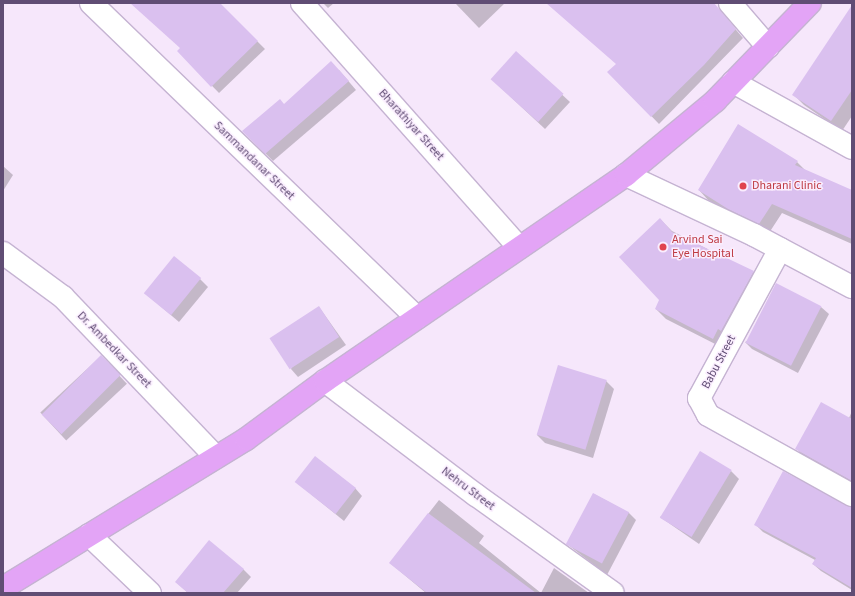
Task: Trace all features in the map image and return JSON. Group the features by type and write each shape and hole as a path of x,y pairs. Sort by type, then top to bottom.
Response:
{"main road":[{"path":"3,588 246,439 325,380 626,175 715,101 810,3"}],"street":[{"name":"Sammandanar Street","path":"91,3 417,318"},
{"name":"Bharathiyar Street","path":"302,3 519,247"},
{"path":"730,3 768,47"},
{"path":"733,82 852,148"},
{"path":"626,175 780,249 852,287"},
{"name":"Babu Street","path":"780,249 699,398 708,415 852,495"},
{"name":"Dr. Ambedkar Street","path":"3,253 63,297 216,457"},
{"name":"Nehru Street","path":"325,380 476,495 614,593"},
{"path":"89,535 150,593"}],"building":[{"path":"130,3 220,3 258,41 211,87 177,51 180,48"},
{"path":"546,3 714,3 736,29 704,65 651,117 607,72 616,64"},
{"path":"852,5 852,90 831,121 792,95"},
{"path":"516,51 564,94 538,122 491,79"},
{"path":"331,61 349,81 265,154 242,131 280,99 284,104"},
{"path":"738,124 798,161 795,165 852,190 852,239 772,204 759,224 728,209 698,190"},
{"path":"660,218 672,232 754,271 721,331 718,329 713,339 655,309 659,300 619,257"},
{"path":"174,256 201,278 171,315 144,293"},
{"path":"776,283 821,306 791,366 746,343"},
{"path":"319,306 339,337 290,369 270,338"},
{"path":"101,355 121,375 61,434 42,414"},
{"path":"558,365 607,380 585,450 537,435"},
{"path":"821,402 852,419 852,481 795,449"},
{"path":"700,451 732,470 692,537 660,518"},
{"path":"315,456 356,488 336,514 295,482"},
{"path":"783,471 852,507 852,588 812,564 816,558 754,525"},
{"path":"593,493 629,512 602,563 566,544"},
{"path":"428,513 536,593 427,593 389,563"},
{"path":"209,540 244,569 223,593 188,593 175,582"}],"place":[{"name":"Dharani Clinic","path":"743,186"},
{"name":"Arvind Sai Eye Hospital","path":"663,247"}]}
